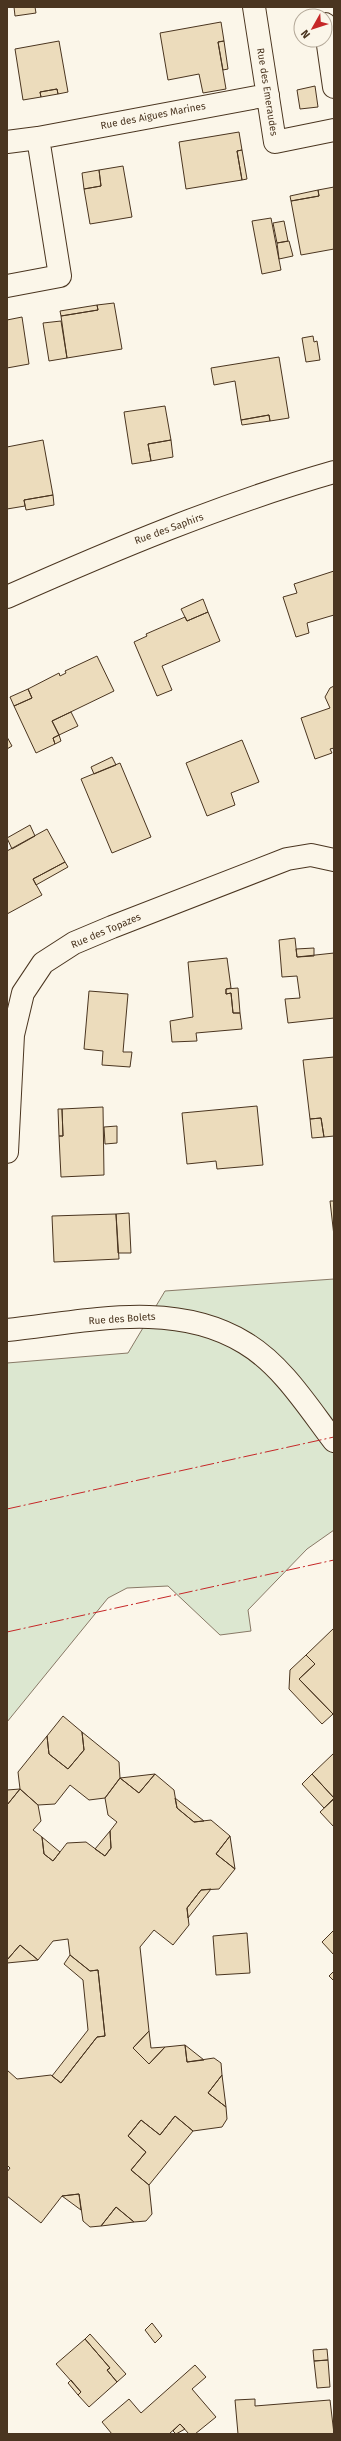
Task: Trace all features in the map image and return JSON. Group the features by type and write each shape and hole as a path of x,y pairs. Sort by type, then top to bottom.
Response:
{"street":[{"name":"Rue des Emeraudes","path":"254,7 275,142 334,130"},
{"path":"328,48 334,86"},
{"name":"Rue des Aigues Marines","path":"7,142 38,138 268,95"},
{"path":"7,286 60,276 38,138"},
{"name":"Rue des Saphirs","path":"7,597 150,536 302,481 334,472"},
{"name":"Rue des Topazes","path":"7,1152 14,1035 24,993 43,964 74,943 287,859 311,856 334,860"},
{"name":"Rue des Bolets","path":"7,1330 132,1317 163,1317 215,1329 244,1342 268,1362 299,1394 334,1441"}],"green space":[{"path":"334,1279 334,1530 307,1549 248,1610 251,1631 220,1635 168,1586 127,1588 108,1598 7,1722 7,1363 128,1353 165,1291"}],"building":[{"path":"14,7 35,7 36,13 15,16"},
{"path":"221,22 224,41 218,42 226,89 203,93 199,74 168,80 160,33"},
{"path":"59,41 68,92 58,94 57,89 40,92 41,97 23,100 15,49"},
{"path":"224,41 228,69 223,70 218,42"},
{"path":"315,86 318,107 300,109 297,90"},
{"path":"57,89 58,94 41,97 40,92"},
{"path":"239,132 242,150 237,151 242,180 186,189 179,142"},
{"path":"242,150 247,179 242,180 237,151"},
{"path":"123,166 132,217 90,224 84,189 101,186 99,170"},
{"path":"99,170 101,186 84,189 82,173"},
{"path":"334,187 334,249 301,255 291,201 319,196 318,190"},
{"path":"318,190 319,196 291,201 290,196"},
{"path":"271,218 281,270 262,274 252,221"},
{"path":"284,221 288,241 277,243 273,223"},
{"path":"289,241 293,256 279,259 277,243"},
{"path":"114,303 122,349 67,358 61,316 98,310 97,305"},
{"path":"97,305 98,310 61,316 60,311"},
{"path":"22,317 29,364 7,368 7,320"},
{"path":"61,321 67,358 49,361 43,323"},
{"path":"313,336 314,342 317,341 320,360 306,362 302,338"},
{"path":"279,357 289,418 270,421 269,415 241,420 235,381 214,385 211,368"},
{"path":"165,406 171,440 148,444 151,461 132,464 124,412"},
{"path":"269,415 270,421 242,425 241,420"},
{"path":"43,440 53,495 24,500 25,506 7,509 7,447"},
{"path":"171,440 173,457 151,461 148,444"},
{"path":"53,495 54,505 26,510 24,500"},
{"path":"334,571 334,615 307,623 309,633 296,637 283,597 297,593 294,584"},
{"path":"203,599 208,612 187,621 181,609"},
{"path":"208,612 220,641 162,666 172,690 157,696 134,642 147,636 146,634 185,617 187,621"},
{"path":"97,656 114,691 52,721 59,735 53,738 55,744 36,753 14,706 32,698 28,689 59,673 60,676 66,673 65,671"},
{"path":"334,686 334,748 330,749 332,753 315,759 301,718 330,708 325,697 330,688"},
{"path":"28,689 32,698 14,706 10,697"},
{"path":"71,712 78,726 59,735 52,721"},
{"path":"59,735 61,741 55,744 53,738"},
{"path":"7,737 12,746 7,749"},
{"path":"242,740 259,782 231,793 235,805 207,816 186,763"},
{"path":"112,757 116,765 94,774 91,767"},
{"path":"120,763 151,837 112,853 81,779"},
{"path":"30,825 35,836 12,849 7,838"},
{"path":"47,829 65,862 33,879 42,895 7,914 7,851"},
{"path":"65,862 68,867 36,885 33,879"},
{"path":"295,938 297,957 334,953 334,1018 288,1023 285,999 300,998 297,976 282,977 279,940"},
{"path":"314,948 314,956 297,957 296,949"},
{"path":"227,958 231,988 226,989 226,994 231,993 233,1013 240,1013 242,1029 196,1033 197,1041 172,1042 170,1021 193,1017 188,962"},
{"path":"238,988 240,1013 233,1013 231,993 226,994 226,989"},
{"path":"89,991 128,994 123,1052 132,1052 130,1067 102,1065 103,1051 84,1049"},
{"path":"334,1057 334,1136 324,1137 321,1118 310,1119 303,1060"},
{"path":"257,1106 263,1165 217,1169 216,1161 187,1164 182,1113"},
{"path":"103,1107 104,1175 61,1177 59,1136 63,1136 62,1109"},
{"path":"58,1109 62,1109 63,1136 59,1136"},
{"path":"321,1118 324,1137 312,1138 310,1119"},
{"path":"117,1126 117,1143 105,1144 104,1127"},
{"path":"330,1201 334,1201 334,1236"},
{"path":"129,1213 131,1253 118,1253 116,1214"},
{"path":"116,1214 119,1259 54,1262 52,1216"},
{"path":"334,1628 333,1714 299,1679 315,1664 306,1655"},
{"path":"306,1655 315,1664 299,1679 333,1714 322,1724 289,1689 290,1670"},
{"path":"63,1716 82,1732 84,1750 68,1769 49,1754 47,1736"},
{"path":"82,1732 119,1762 120,1778 105,1798 89,1800 70,1785 55,1804 38,1805 20,1789 18,1772 47,1736 49,1754 68,1769 84,1750"},
{"path":"334,1753 334,1798 312,1774"},
{"path":"155,1774 139,1793 120,1778"},
{"path":"155,1774 174,1790 177,1808 194,1822 211,1820 230,1836 216,1854 235,1869 219,1889 201,1890 187,1908 189,1925 173,1945 154,1930 140,1947 149,2031 133,2048 149,2064 165,2047 185,2045 187,2062 214,2058 221,2063 222,2075 208,2093 226,2107 227,2119 222,2127 193,2131 175,2116 160,2135 141,2120 128,2136 146,2152 131,2170 149,2185 152,2214 146,2221 134,2222 116,2207 101,2226 90,2227 83,2221 79,2194 62,2196 41,2223 7,2196 7,2172 10,2168 7,2165 7,2070 17,2079 51,2075 61,2083 97,2037 105,2036 98,1970 90,1971 70,1955 68,1939 53,1941 38,1960 20,1945 7,1960 7,1805 20,1789 38,1805 41,1821 33,1830 42,1837 44,1854 53,1861 67,1843 86,1842 105,1856 111,1848 110,1831 117,1822 108,1815 105,1798 120,1778 139,1793"},
{"path":"312,1774 334,1798 324,1808 302,1784"},
{"path":"20,1789 7,1805 7,1790"},
{"path":"175,1798 204,1821 194,1822 177,1808"},
{"path":"334,1799 334,1827 320,1812"},
{"path":"110,1831 111,1848 105,1856 95,1849"},
{"path":"230,1836 235,1869 216,1854"},
{"path":"42,1837 60,1852 53,1861 44,1854"},
{"path":"211,1889 188,1918 187,1908 201,1890"},
{"path":"333,1931 334,1932 334,1955 322,1942"},
{"path":"247,1933 250,1973 216,1975 213,1936"},
{"path":"20,1945 38,1960 7,1963 7,1960"},
{"path":"70,1955 90,1971 98,1970 105,2036 97,2037 61,2083 52,2076 88,2030 83,1980 64,1964"},
{"path":"334,1971 334,1981 329,1976"},
{"path":"149,2031 151,2048 165,2047 149,2064 133,2048"},
{"path":"185,2045 204,2060 187,2062"},
{"path":"222,2075 226,2107 208,2093"},
{"path":"175,2116 193,2131 149,2185 131,2170 146,2152 128,2136 141,2120 160,2135"},
{"path":"79,2194 81,2210 62,2196"},
{"path":"116,2207 134,2222 101,2226"},
{"path":"152,2323 162,2336 155,2343 145,2330"},
{"path":"90,2334 126,2374 117,2382 107,2370 110,2368 85,2339"},
{"path":"85,2339 110,2368 107,2370 117,2382 89,2407 78,2395 81,2392 56,2364"},
{"path":"327,2349 328,2360 314,2361 313,2350"},
{"path":"328,2360 330,2387 317,2388 314,2361"},
{"path":"195,2365 206,2377 192,2389 216,2417 195,2434 189,2434 180,2424 169,2434 112,2434 102,2422 129,2399 141,2413"},
{"path":"71,2380 81,2392 78,2395 68,2383"},
{"path":"255,2399 255,2406 330,2400 334,2434 238,2434 235,2400"},
{"path":"180,2424 185,2429 176,2434 173,2431"}],"power":[{"path":"7,1509 334,1437"},
{"path":"7,1632 334,1560"}]}
